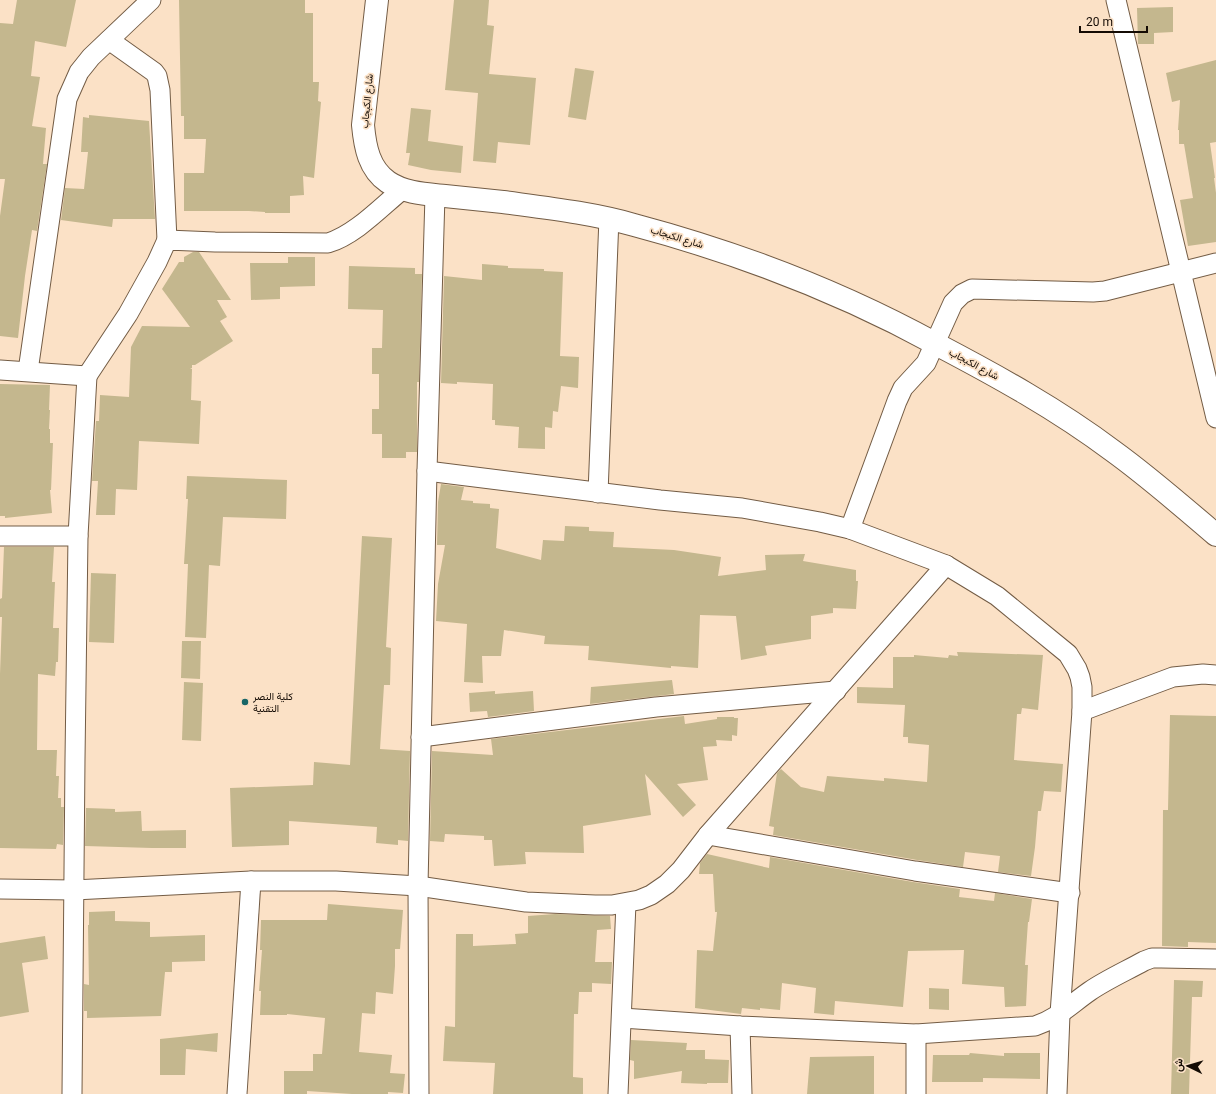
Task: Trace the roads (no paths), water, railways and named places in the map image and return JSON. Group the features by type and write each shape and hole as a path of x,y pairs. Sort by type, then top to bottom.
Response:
{"main road":[{"name":"شارع الكبجاب","path":"377,0 364,125 364,138 371,163 378,174 389,183 414,192 504,202 609,218 698,243 772,269 845,299 914,331 1024,391 1112,449 1155,483 1216,535"}],"street":[{"path":"28,371 67,99 79,72 91,57 150,0"},
{"path":"1116,0 1216,418"},
{"path":"72,1094 78,536 88,376 128,314 157,262 167,240 159,82 154,72 110,40"},
{"path":"167,240 215,242 328,242 336,240 351,232 403,189"},
{"path":"419,1094 418,886 427,471 435,195"},
{"path":"598,492 609,218"},
{"path":"850,529 903,388 926,363 953,303 962,294 972,289 1093,292 1120,288 1216,263"},
{"path":"0,370 88,376"},
{"path":"427,471 742,508 850,529 946,565 997,596 1068,654 1080,677 1082,688 1082,711 1070,893 1060,1014 1057,1094"},
{"path":"0,536 78,536"},
{"path":"0,889 74,890 251,882 336,881 418,886 533,902 595,905 626,903 651,895 667,884 681,870 708,835 946,565"},
{"path":"1082,711 1172,677 1203,674 1216,676"},
{"path":"421,737 656,707 836,691"},
{"path":"708,835 908,870 1070,893"},
{"path":"238,1094 251,882"},
{"path":"618,1094 626,903"},
{"path":"622,1018 740,1026 916,1034 1035,1026 1047,1022 1091,991 1148,960 1161,958 1216,959"},
{"path":"740,1026 742,1094"},
{"path":"916,1034 916,1094"}],"place":[{"name":"كلية النصر التقنية","path":"245,702"}]}
